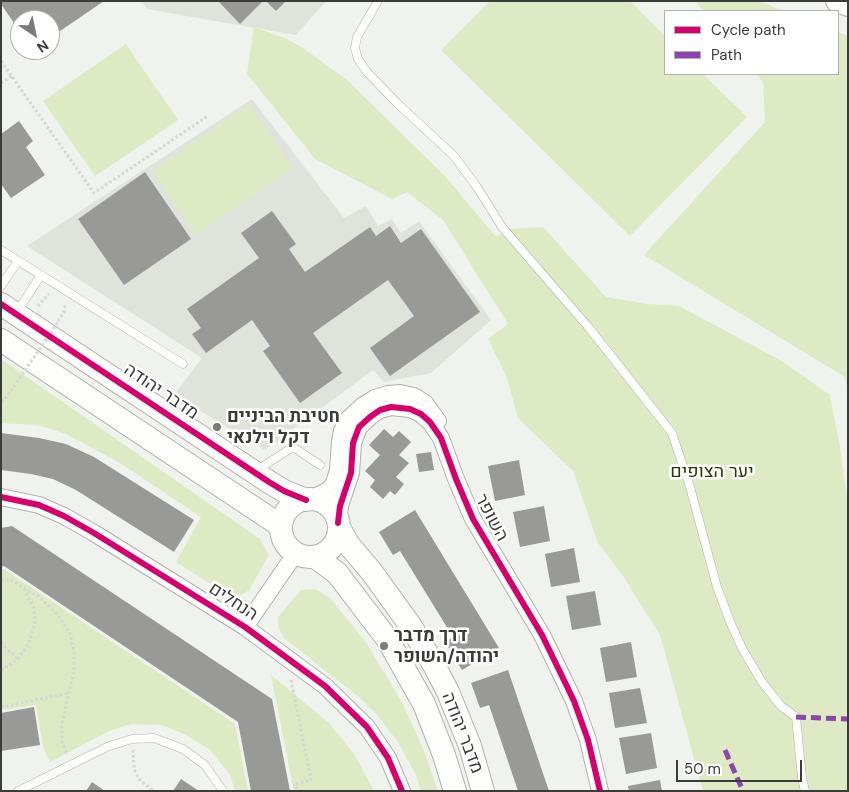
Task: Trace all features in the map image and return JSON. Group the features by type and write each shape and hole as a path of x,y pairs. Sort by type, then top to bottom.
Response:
{"street":[{"path":"837,1 848,5"},
{"name":"מדבר יהודה","path":"15,313 284,492 308,499"},
{"path":"1,340 281,526"},
{"name":"השופר","path":"308,499 329,490 334,483 338,470 342,430 354,412 375,398 388,394 400,394 414,396 424,402 438,421 446,450"},
{"name":"השופר","path":"339,525 340,506 351,473 354,435 358,427 370,416 380,410 391,407 410,409 420,414 437,430 473,519 542,635 574,701 588,740 600,791"},
{"name":"הנחלים","path":"1,497 22,500 64,516 246,627 325,686 367,727 388,758 402,791"},
{"path":"308,499 320,501 332,508 339,525 337,540 323,554 305,555 286,546 282,536 283,516 291,506 308,499"},
{"name":"מדבר יהודה","path":"339,525 348,544 371,571 410,625 434,665 448,692 470,746 482,791"},
{"path":"246,627 305,555"},
{"name":"מדבר יהודה","path":"305,555 337,573 392,647 424,704 444,755 455,791"}],"lane":[{"path":"378,1 357,37 355,48 358,59 367,72 397,103 454,156 502,227 590,329 672,434 690,487 716,587 731,624 743,650 762,682 782,706 796,717 805,791"},
{"path":"1,250 183,364"},
{"path":"1,286 18,261"},
{"path":"15,313 41,275"},
{"path":"254,472 293,447 320,465"},
{"path":"18,791 108,746 132,739 154,738 183,749 205,765 222,791"}],"path":[{"path":"1,60 94,193 208,116"},
{"path":"1,83 12,76"},
{"path":"15,313 41,302 52,293"},
{"path":"1,402 11,391 58,322 64,312 65,303 63,299"},
{"path":"1,580 11,580 38,596 58,615 70,633 74,653 74,670 62,724 62,741 71,764"},
{"path":"1,670 18,659 29,643 35,623 34,608 23,587"},
{"path":"1,643 18,659"},
{"path":"286,658 311,780 296,784 297,791"},
{"path":"1,707 70,693"},
{"path":"1,703 7,706"},
{"path":"132,739 134,769 139,778 153,791"}],"shaded area":[{"path":"142,1 326,1 296,35 147,9"},
{"path":"252,99 344,218 366,206 378,226 392,219 401,233 419,221 491,320 431,373 384,382 373,370 265,450 174,395 202,358 27,246"}],"green space":[{"path":"490,1 630,1 664,35 664,75 704,75 747,117 630,236 441,50"},
{"path":"695,1 758,1 781,10 703,10"},
{"name":"יער הצופים","path":"254,27 287,39 303,48 347,80 445,176 496,237 508,229 543,227 606,297 647,304 679,306 780,360 830,395 848,505 848,791 703,791 660,635 623,576 598,543 573,471 518,418 506,375 488,339 508,324 443,220 407,192 392,199 315,159 247,74"},
{"path":"839,32 848,36 848,391 845,377 644,255 765,122 763,82 757,75 839,75"},
{"path":"126,44 178,120 95,176 43,101"},
{"path":"249,104 293,168 196,235 152,171"},
{"path":"1,359 260,539 269,555 249,590 243,594 231,597 176,562 201,517 120,463 66,434 38,425 1,423"},
{"path":"1,569 4,569 235,724 248,791 235,791 230,775 209,749 186,735 162,725 131,724 107,732 50,762 43,747 36,705 1,710"},
{"path":"315,589 330,598 367,644 402,702 424,751 438,791 421,791 416,775 398,742 377,715 360,698 284,638 279,629 278,617 301,590"},
{"path":"271,675 329,723 354,754 374,791 294,791"}],"building":[{"path":"1,1 104,1 60,31 60,10 10,10 10,17"},
{"path":"220,1 263,1 240,24"},
{"path":"266,1 286,1 276,11"},
{"path":"19,121 33,141 26,147 45,175 11,198 1,184 1,134"},
{"path":"145,172 191,239 124,285 78,219"},
{"path":"272,211 296,244 289,249 305,272 370,227 376,236 390,226 401,243 421,229 480,312 390,376 370,348 414,316 388,280 313,333 342,373 300,403 263,351 270,346 252,320 206,353 192,334 201,328 187,309 259,258 241,233"},
{"path":"384,429 393,437 399,431 411,442 399,455 409,463 396,477 404,484 395,495 390,491 383,499 370,487 375,480 365,471 380,455 369,445"},
{"path":"1,433 66,444 94,457 194,520 174,552 76,490 53,479 1,470"},
{"path":"431,452 434,470 419,472 416,454"},
{"path":"519,460 525,495 495,501 488,466"},
{"path":"544,506 550,541 520,547 513,512"},
{"path":"415,510 499,648 462,670 445,642 453,637 400,551 393,555 379,532"},
{"path":"12,526 272,699 290,791 251,791 238,722 4,566 1,567 1,528"},
{"path":"574,548 580,582 551,587 545,554"},
{"path":"595,591 601,625 572,630 566,596"},
{"path":"631,642 637,677 606,682 600,648"},
{"path":"508,670 549,791 518,791 489,705 480,708 471,683"},
{"path":"640,688 647,723 615,728 609,693"},
{"path":"34,707 40,745 1,751 1,713"},
{"path":"651,733 657,768 626,774 619,738"},
{"path":"181,779 199,791 173,791"},
{"path":"660,780 662,791 629,791 628,786"},
{"path":"92,782 105,791 86,791"}],"marked path":[{"path":"796,717 848,719"},
{"path":"725,750 743,791"}],"cycle path":[{"path":"1,304 269,482 284,491 306,500"},
{"path":"338,523 340,506 351,473 353,443 359,427 380,410 391,407 410,409 421,414 430,422 441,438 473,519 542,635 574,701 588,740 600,791"},
{"path":"1,497 39,505 64,516 245,627 325,686 367,727 388,758 402,791"}],"place":[{"name":"חטיבת הביניים דקל וילנאי","path":"217,427"},
{"name":"דרך מדבר יהודה/השופר","path":"384,646"}]}
